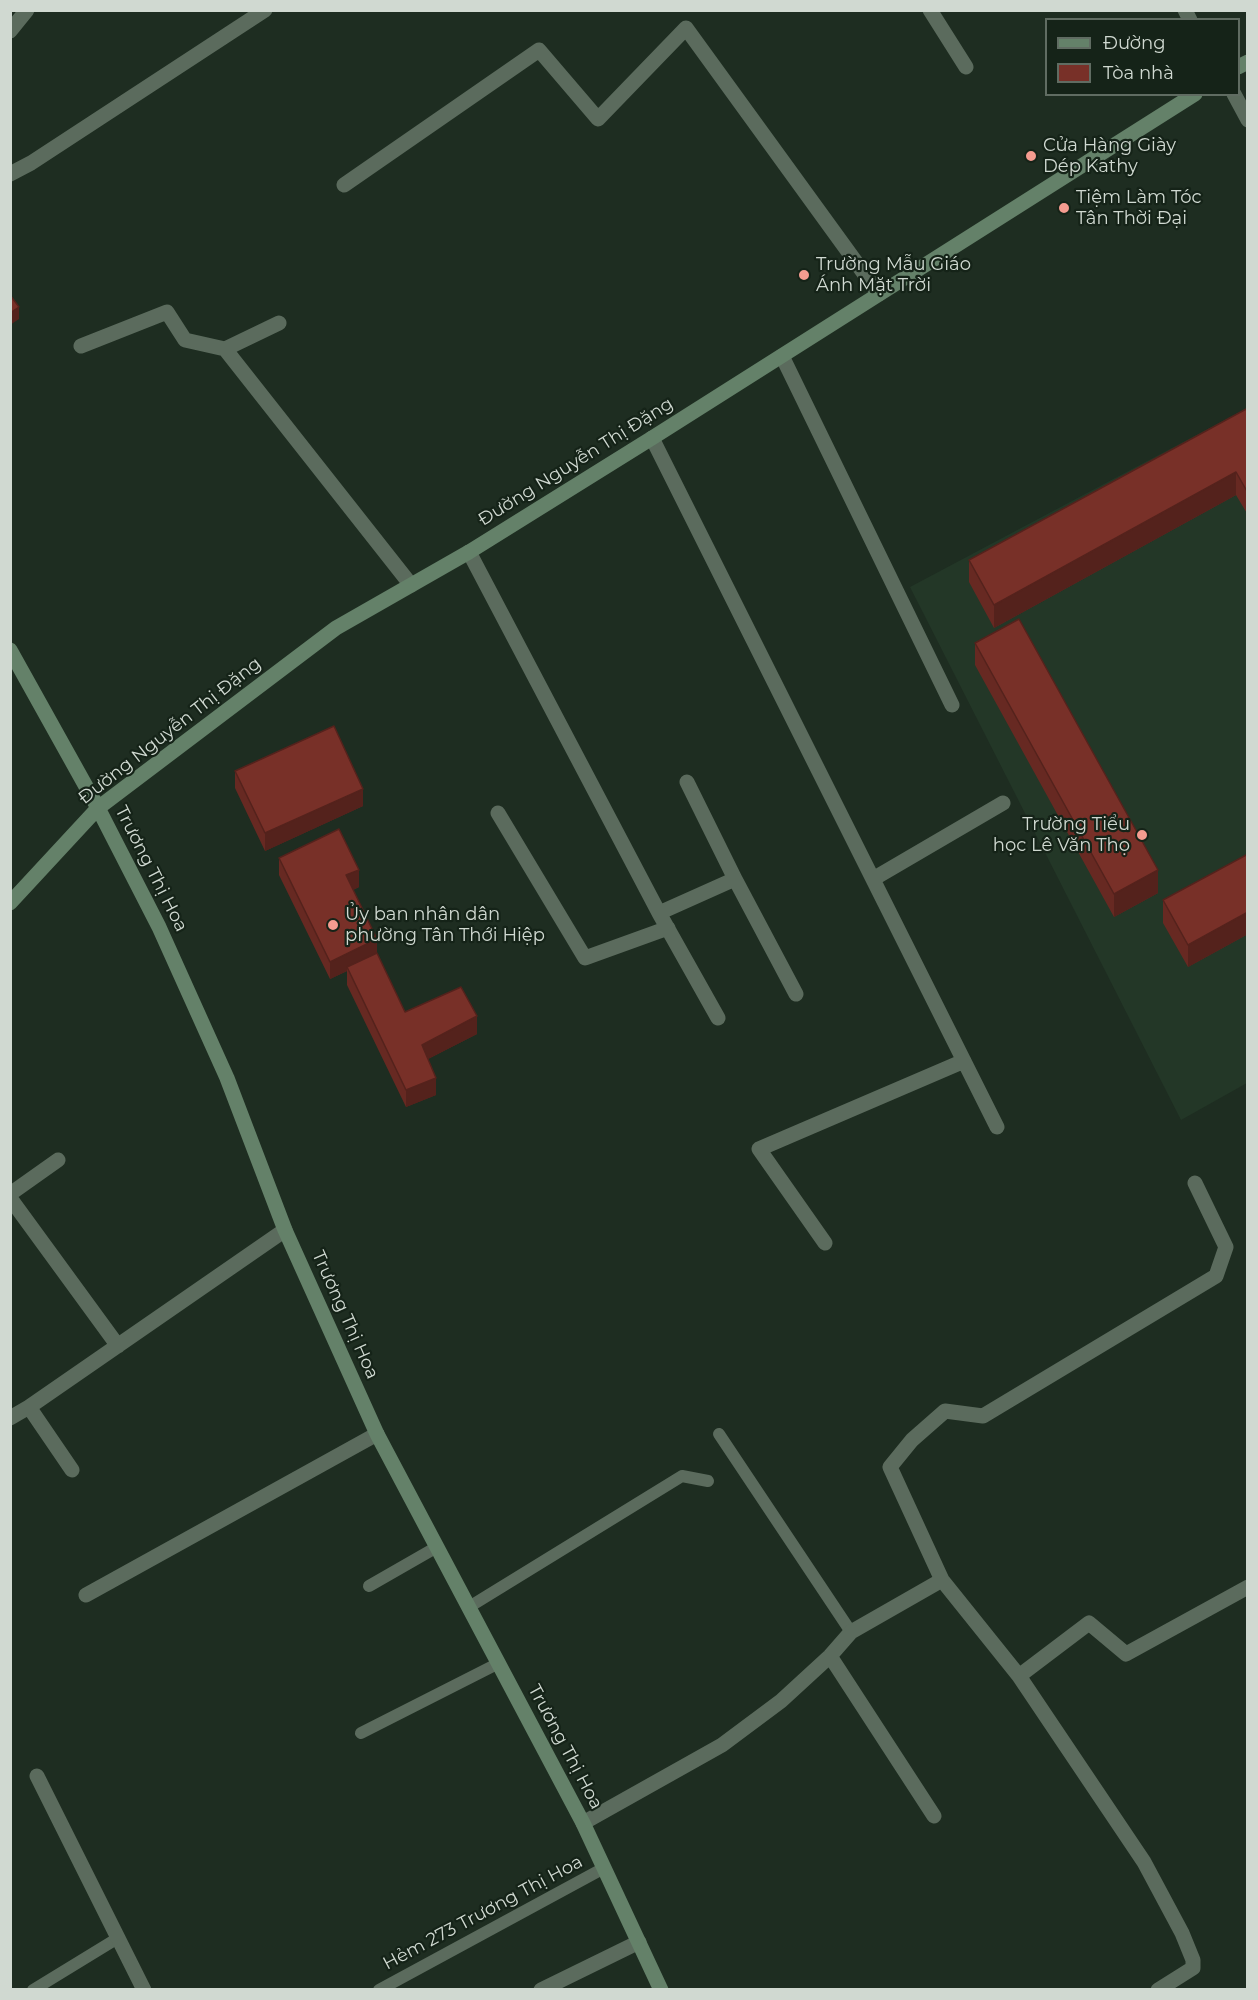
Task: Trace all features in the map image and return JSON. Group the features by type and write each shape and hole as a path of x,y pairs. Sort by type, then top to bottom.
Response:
{"street":[{"path":"10,31 27,10"},
{"path":"10,174 32,163 265,10"},
{"path":"930,10 966,67"},
{"path":"344,185 539,50 598,119 686,28 879,294"},
{"name":"Đường Nguyễn Thị Đặng","path":"10,903 98,808 336,628 469,552 1192,96"},
{"path":"1235,96 1248,120"},
{"path":"81,346 167,312 185,339 225,349 411,585"},
{"path":"225,349 279,323"},
{"path":"782,356 952,705"},
{"path":"652,438 997,1127"},
{"path":"469,552 659,913 718,1018"},
{"name":"Trương Thị Hoa","path":"10,650 98,808 159,927 227,1078 285,1230 377,1434 583,1823 661,1989"},
{"path":"687,782 796,994"},
{"path":"873,879 1003,802"},
{"path":"498,813 585,958 668,928"},
{"path":"659,913 735,879"},
{"path":"825,1243 759,1149 964,1061"},
{"path":"58,1160 10,1196 118,1346"},
{"path":"1158,1989 1193,1968 1193,1960 1182,1933 1144,1862 1019,1676 942,1580 890,1467 912,1440 945,1411 983,1416 1216,1276 1226,1247 1195,1183"},
{"path":"10,1418 285,1230"},
{"path":"29,1407 72,1470"},
{"path":"87,1595 377,1434"},
{"path":"583,1823 722,1745 781,1701 830,1656 851,1632 942,1580"},
{"path":"1019,1676 1089,1623 1126,1654 1248,1587"},
{"path":"830,1656 934,1816"},
{"path":"37,1776 144,1989"},
{"path":"541,1989 639,1942"}],"lane":[{"path":"719,1434 851,1632"},
{"path":"469,1607 682,1476 708,1481"},
{"path":"369,1586 436,1547"},
{"path":"361,1733 499,1663"},
{"name":"Hẻm 273 Trương Thị Hoa","path":"379,1989 604,1868"},
{"path":"33,1989 118,1938"}],"shaded area":[{"name":"Trường Tiểu học Lê Văn Thọ","path":"1247,408 1247,1083 1181,1120 910,587"}],"building":[{"path":"10,295 19,307 10,313"},
{"path":"1248,408 1248,493 1236,472 994,605 969,560"},
{"path":"1019,619 1158,870 1114,894 975,643"},
{"path":"334,726 363,789 265,833 235,771"},
{"name":"Ủy ban nhân dân phường Tân Thới Hiệp","path":"339,829 359,870 346,875 377,939 330,962 279,858"},
{"path":"1248,854 1248,912 1188,945 1163,900"},
{"path":"377,953 405,1012 461,987 477,1016 422,1045 436,1078 406,1090 347,967"}],"place":[{"name":"Cửa Hàng Giày Dép Kathy","path":"1031,156"},
{"name":"Tiệm Làm Tóc Tân Thời Đại","path":"1064,208"},
{"name":"Trường Mẫu Giáo Ánh Mặt Trời","path":"804,275"},
{"name":"Trường Tiểu học Lê Văn Thọ","path":"1142,835"},
{"name":"Ủy ban nhân dân phường Tân Thới Hiệp","path":"333,925"}]}
